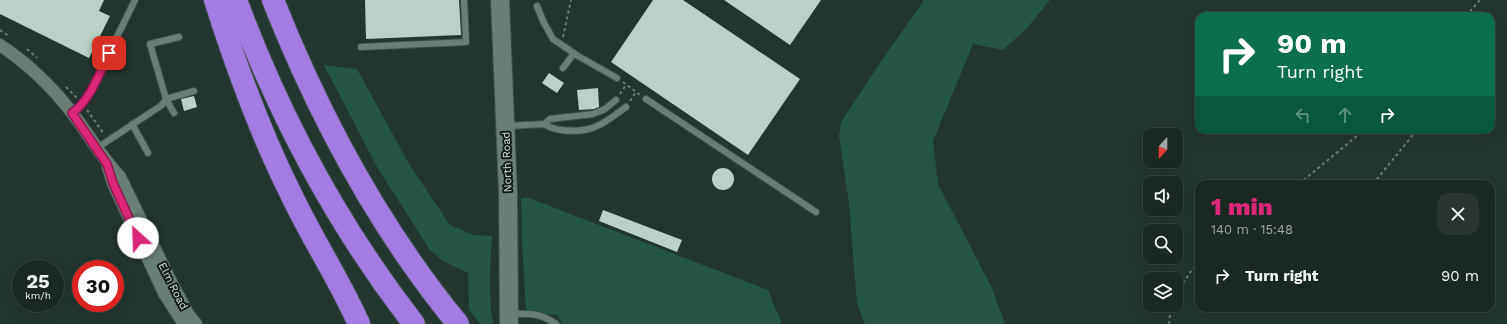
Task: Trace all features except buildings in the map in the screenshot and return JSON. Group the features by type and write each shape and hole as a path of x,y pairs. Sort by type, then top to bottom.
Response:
{"highway":[{"path":"215,0 246,91 267,142 290,193 359,324"},
{"path":"236,0 276,96 329,198 363,254 414,324"},
{"path":"273,0 316,100 356,176 390,231 458,324"}],"main road":[{"name":"North Road","path":"500,0 508,192 509,319"}],"street":[{"name":"Elm Road","path":"0,45 41,78 72,113 107,164 120,177 188,314 196,324"},
{"name":"Elm Road","path":"107,164 113,183 164,293 184,324"}],"lane":[{"path":"72,113 80,108 87,98 134,0"},
{"path":"361,47 466,42 464,0"},
{"path":"537,6 553,39 617,78"},
{"path":"174,113 166,100 150,44 179,37"},
{"path":"563,68 574,53"},
{"path":"97,148 162,105 166,100 194,91"},
{"path":"646,99 816,212"},
{"path":"506,126 544,124 550,119 593,114 605,109 616,100"},
{"path":"544,124 549,128 573,131 589,130 604,123 626,107"},
{"path":"132,124 148,153"},
{"path":"509,319 524,313 544,316 556,324"}],"path":[{"path":"561,44 571,0"},
{"path":"1470,12 1480,0"},
{"path":"617,78 646,99"},
{"path":"616,100 626,85"},
{"path":"1304,180 1359,134"},
{"path":"1376,180 1414,134"},
{"path":"1183,283 1195,267"},
{"path":"1169,324 1170,312"}],"green space":[{"path":"924,0 1050,0 1027,28 1003,50 973,44 933,141 938,184 992,288 1005,324 865,324 857,304 849,204 839,136 841,122"},
{"path":"324,65 357,69 409,164 450,225 474,235 492,236 490,291 493,324 480,324 469,309 468,273 443,261 430,250 377,167"},
{"path":"521,198 529,198 768,290 782,324 563,324 557,315 526,311"}],"route":[{"path":"109,53 87,98 80,108 72,113 107,164 113,183 138,238"}]}
